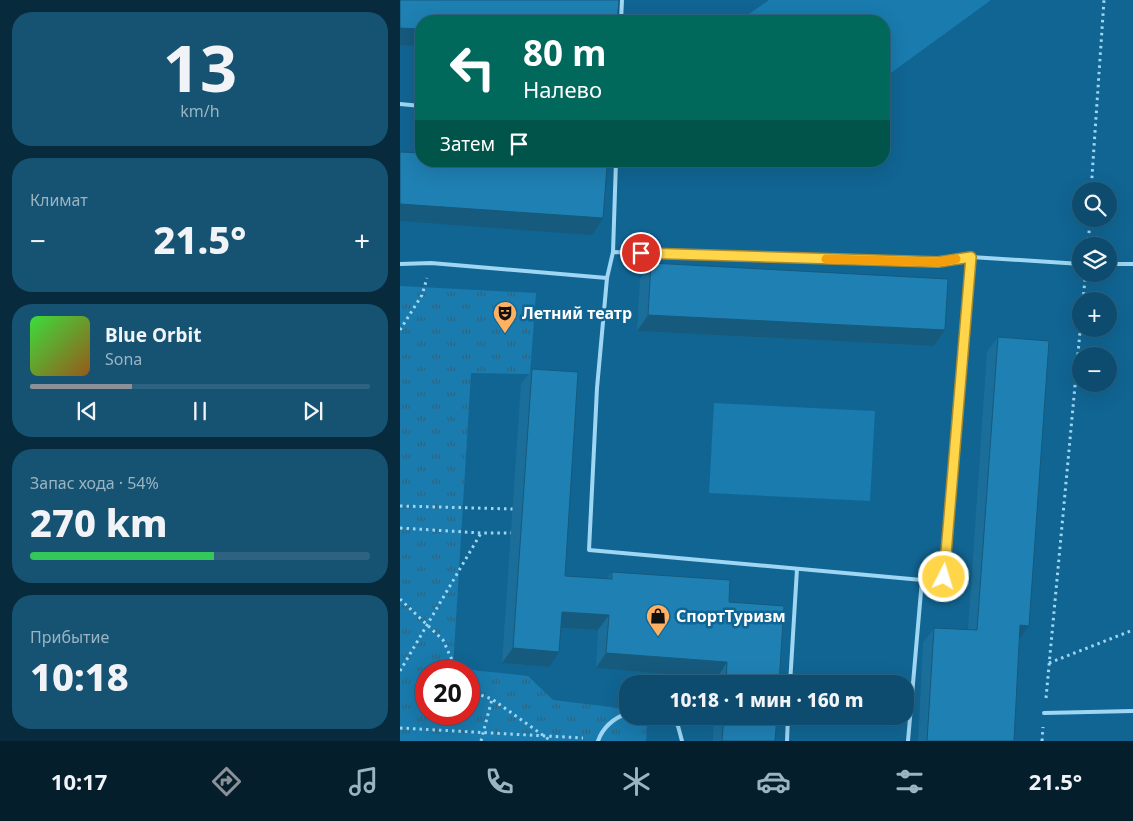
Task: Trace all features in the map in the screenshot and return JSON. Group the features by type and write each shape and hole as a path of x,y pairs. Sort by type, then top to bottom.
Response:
{"lane":[{"path":"621,15 622,0"},
{"path":"400,104 415,105"},
{"path":"616,167 613,252 607,278 597,388 589,550 922,580 944,577 971,257"},
{"path":"613,252 938,262 971,257 1072,263"},
{"path":"400,264 431,263 607,278"},
{"path":"1117,264 1133,264"},
{"path":"791,675 797,569"},
{"path":"908,741 922,580"},
{"path":"1044,712 1133,711"},
{"path":"598,740 605,728 619,717"},
{"path":"677,725 682,741"},
{"path":"786,741 787,725"}],"path":[{"path":"1092,182 1104,0"},
{"path":"400,330 422,294 431,263"},
{"path":"1042,741 1080,337"},
{"path":"400,506 513,509"},
{"path":"400,528 481,534 511,533"},
{"path":"400,671 481,534"},
{"path":"400,599 443,640 452,660"},
{"path":"1049,663 1133,630"},
{"path":"480,695 492,699 551,741"},
{"path":"480,741 492,699"},
{"path":"400,728 598,740"}],"green space":[{"path":"769,0 991,0 890,74 890,15 748,15"},
{"path":"400,286 536,293 530,374 471,373 453,660 415,660 415,725 480,725 480,671 528,676 553,700 619,708 619,725 647,725 646,741 400,741"},
{"path":"714,403 875,411 870,501 709,493"}],"building":[{"path":"400,0 619,0 618,15 415,15 415,29 400,28"},
{"path":"400,152 415,153 415,167 607,167 603,218 400,204"},
{"path":"651,263 948,279 945,330 648,315"},
{"path":"998,337 1049,341 1029,626 1020,625 1014,741 927,741 934,628 977,630"},
{"path":"532,369 578,372 565,576 612,579 612,572 730,580 729,602 784,606 780,675 726,675 727,662 606,653 609,615 562,612 559,652 513,648"},
{"path":"723,725 776,725 775,741 722,741"}],"slow traffic":[{"path":"826,259 938,262 956,259"}],"place":[{"name":"Летний театр","path":"505,334"},
{"name":"СпортТуризм","path":"658,637"}],"route":[{"path":"641,253 938,262 971,257 944,577"}]}
